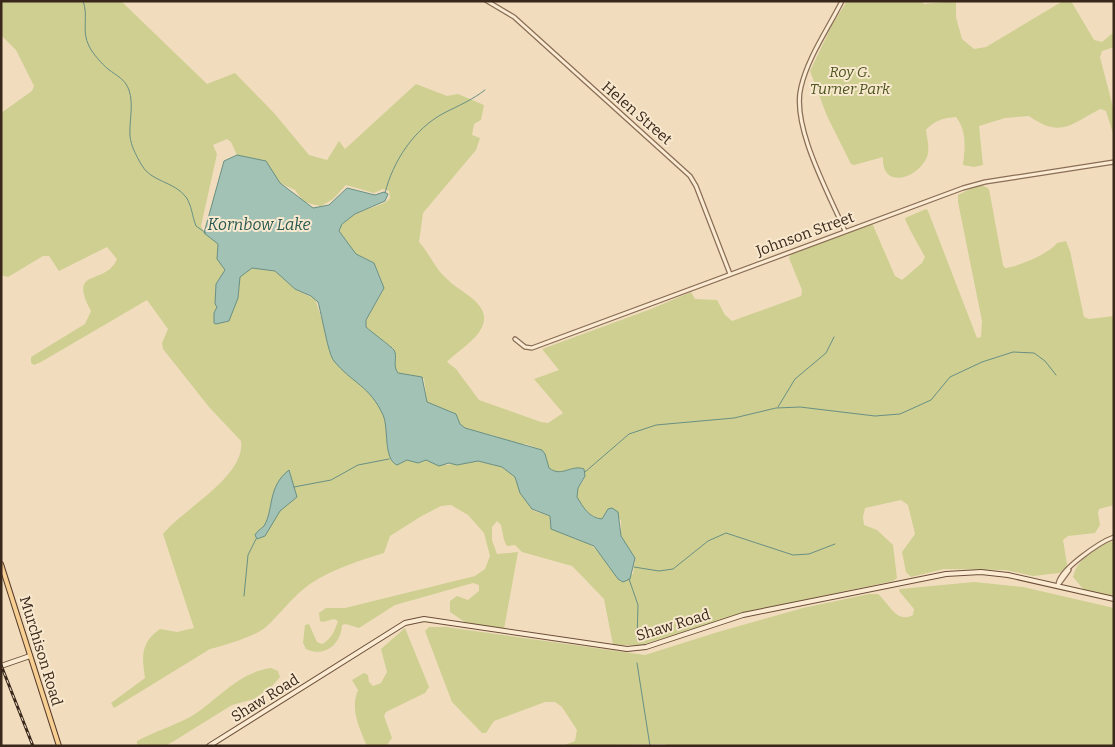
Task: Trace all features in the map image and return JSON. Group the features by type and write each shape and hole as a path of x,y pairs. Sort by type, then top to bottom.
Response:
{"main road":[{"name":"Murchison Road","path":"1,564 59,746"},
{"name":"Shaw Road","path":"209,746 405,623 414,620 424,619 613,648 633,649 743,615 928,576 964,572 990,573 1114,599"},
{"path":"1,666 30,656"}],"street":[{"name":"Helen Street","path":"486,1 514,17 690,176 696,186 730,274"},
{"path":"842,1 804,78 799,108 806,140 844,231"},
{"name":"Johnson Street","path":"515,339 525,347 532,348 844,231 978,184 1114,162"},
{"path":"1058,586 1069,570 1091,548 1114,536"}],"green space":[{"path":"1,1 121,1 207,84 235,73 274,113 309,155 327,160 339,141 345,149 416,84 447,96 458,94 484,105 481,120 474,124 472,135 480,138 476,150 423,213 419,242 443,275 473,299 483,312 484,319 479,332 471,342 447,362 456,369 479,400 541,422 548,423 563,413 534,379 559,370 542,349 651,309 691,292 695,299 717,300 725,315 732,321 801,296 802,290 789,258 791,254 872,223 895,276 902,280 922,263 925,257 905,218 926,209 977,338 981,337 982,321 958,195 976,186 984,186 989,189 1005,268 1033,259 1048,251 1057,243 1066,241 1070,251 1084,317 1089,319 1114,316 1114,505 1099,509 1100,525 1095,533 1068,536 1063,540 1067,564 1066,570 1059,573 1033,576 1005,570 944,569 911,577 906,572 902,552 915,534 908,505 901,500 865,508 864,525 877,530 893,545 897,578 893,581 748,612 641,645 613,645 604,599 572,566 522,552 515,545 507,546 501,525 497,521 492,527 492,540 497,554 518,552 504,629 468,624 450,612 450,601 457,596 468,600 479,591 479,585 473,583 395,605 359,628 346,624 342,625 339,638 331,648 320,652 306,649 303,643 305,625 309,624 317,642 322,644 328,640 334,631 338,621 334,619 320,621 319,613 326,608 345,608 475,576 485,569 490,556 484,533 468,515 451,505 441,506 390,536 384,553 355,562 310,584 272,622 255,634 210,649 114,708 111,703 145,678 144,651 153,634 160,629 177,632 194,628 163,534 224,479 234,467 240,454 241,441 209,407 163,349 162,343 168,329 147,300 41,362 34,365 31,363 31,357 85,324 91,311 83,288 86,282 104,273 117,259 107,247 59,271 49,256 43,256 8,277 1,275 1,113 32,91 34,86 16,50 1,35","holes":["227,139 231,142 237,155 274,176 280,183 295,190 303,201 311,204 321,206 333,199 346,185 374,193 383,189 389,191 390,198 386,202 359,212 347,220 339,231 356,254 374,263 383,284 383,291 366,320 366,327 394,349 396,370 404,375 418,376 424,379 427,402 456,414 461,426 468,430 492,435 517,444 526,444 542,450 549,468 555,472 565,472 575,468 584,479 576,492 579,501 585,509 593,516 602,519 607,510 621,520 621,536 635,558 633,574 618,579 589,543 553,529 550,526 550,516 534,511 520,493 515,477 502,467 478,461 445,465 426,460 421,462 407,460 400,464 388,452 386,423 382,412 374,398 347,372 327,334 315,299 295,289 275,271 252,268 240,277 238,298 228,321 216,324 214,322 218,307 215,304 216,284 225,270 217,259 218,244 204,233 201,226 217,154 213,145"]},
{"name":"Roy G. Turner Park","path":"847,1 922,1 924,4 956,1 956,17 962,39 974,49 986,47 1063,1 1071,1 1094,40 1102,42 1114,32 1114,47 1102,51 1100,57 1114,111 1114,137 1106,111 1100,109 1073,124 1057,128 1040,123 1029,116 1005,118 979,126 983,165 974,167 963,165 964,134 960,122 956,117 951,117 936,122 926,130 927,157 916,171 908,176 900,178 888,174 884,167 883,157 854,165 851,164 827,116 810,71 833,23"},
{"path":"1114,541 1114,597 1084,590 1073,577 1075,570 1083,559 1095,549"},
{"path":"974,582 1023,587 1114,608 1114,746 667,746 666,744 562,746 575,741 577,730 562,707 555,702 545,702 494,721 486,733 482,733 452,702 425,631 429,627 446,627 645,655 803,608 869,594 878,594 897,615 907,617 913,615 914,609 899,591 900,589"},
{"path":"405,628 429,687 425,693 386,712 384,716 392,738 387,745 367,746 356,718 355,704 358,690 352,680 364,673 368,675 369,682 373,686 381,683 387,672 381,649"},
{"path":"271,668 278,671 280,677 272,686 254,699 232,705 165,746 137,746 137,741 190,717 248,675"}],"water":[{"name":"Kornbow Lake","path":"237,155 266,161 280,183 313,208 329,205 347,188 375,195 384,192 388,194 385,201 355,214 342,224 339,231 356,254 374,263 384,288 366,320 366,327 394,350 395,367 398,373 422,377 427,402 456,414 460,424 465,428 542,450 549,468 554,471 558,472 575,468 584,469 585,476 578,488 577,497 593,517 602,519 608,509 612,508 618,512 621,536 635,558 630,579 623,582 618,579 594,546 551,529 550,516 532,509 520,493 515,477 502,467 478,461 457,465 449,463 439,466 426,460 418,463 407,460 397,465 393,462 388,450 383,415 367,391 334,361 327,343 318,302 311,296 295,289 275,271 252,268 240,277 238,298 229,321 214,323 214,313 217,307 215,304 216,284 225,270 217,259 218,244 204,233 224,161"},
{"path":"289,470 297,497 280,511 265,536 257,539 255,535 267,520 277,484"}],"waterway":[{"path":"83,1 86,35 89,46 100,61 123,80 129,90 131,101 130,136 137,157 145,170 186,197 196,226 206,233"},
{"path":"385,193 393,169 414,137 433,120 485,90"},
{"path":"778,407 795,379 826,353 834,337"},
{"path":"585,472 629,434 656,425 734,418 776,408 800,407 875,416 900,414 931,400 950,377 982,362 1013,352 1034,353 1045,361 1056,375"},
{"path":"294,487 331,480 358,465 389,459"},
{"path":"634,567 659,571 673,569 708,541 726,533 793,555 809,554 835,544"},
{"path":"244,596 248,555 256,539"},
{"path":"629,579 638,605 637,640"},
{"path":"637,663 650,746"}],"railway":[{"path":"1,665 33,746"}]}
